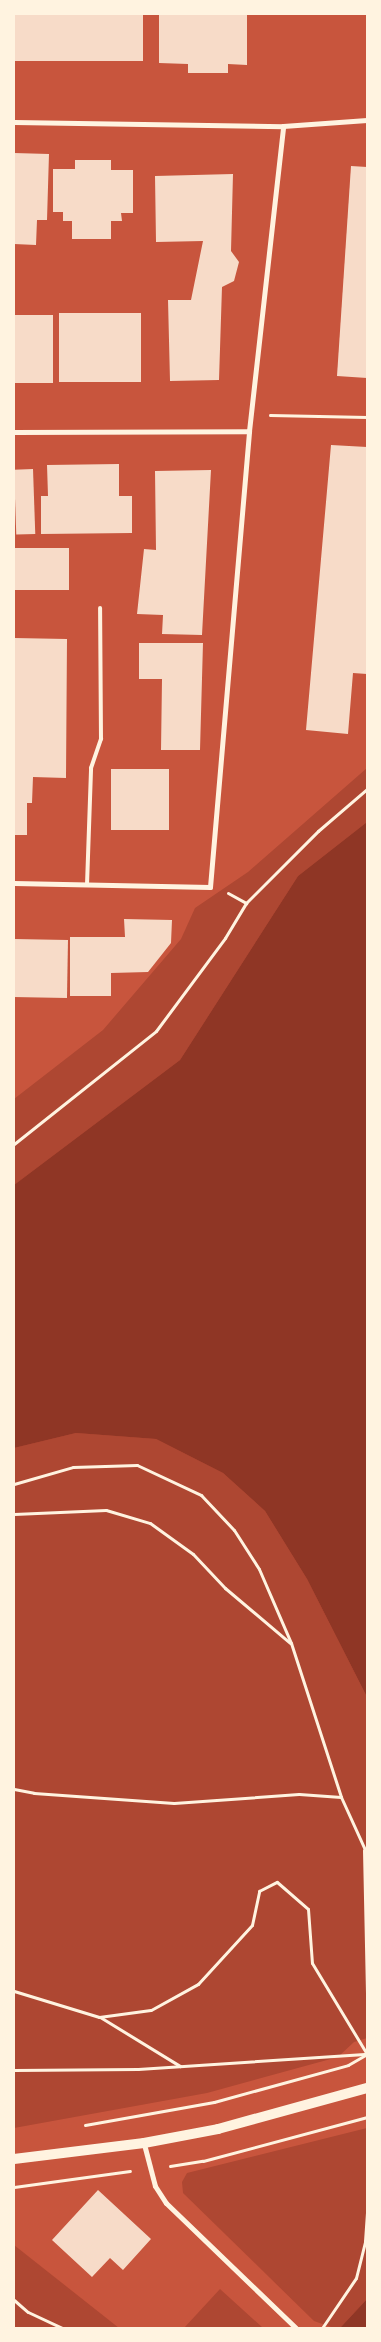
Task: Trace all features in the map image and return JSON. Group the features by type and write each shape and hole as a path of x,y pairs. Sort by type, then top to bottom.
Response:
{"main road":[{"path":"14,2159 144,2143 218,2129 367,2088"}],"street":[{"path":"14,122 283,126 367,120"},
{"path":"14,883 210,887 249,431 283,126"},
{"path":"14,432 249,431"},
{"path":"144,2143 155,2186 166,2203 296,2328"}],"lane":[{"path":"87,885 91,768 102,739 100,608"}],"path":[{"path":"251,414 367,417"},
{"path":"14,1144 156,1031 225,938 246,903 318,831 367,789"},
{"path":"14,1484 73,1467 137,1465 201,1496 234,1530 259,1569 291,1643 341,1797 367,1854"},
{"path":"14,1514 106,1510 150,1523 193,1554 225,1588 291,1643"},
{"path":"14,1789 34,1793 174,1803 300,1794 341,1797"},
{"path":"364,1849 367,1994"},
{"path":"99,2017 151,2010 198,1984 252,1925 259,1891 277,1882 308,1909 312,1963 367,2054"},
{"path":"14,1991 99,2017 181,2066"},
{"path":"14,2070 181,2066 367,2054"},
{"path":"81,2126 214,2102 348,2064 367,2054"},
{"path":"322,2328 356,2278 366,2240 367,2214"},
{"path":"14,2300 28,2312 62,2328"}],"shaded area":[{"path":"367,768 367,822 298,876 180,1060 14,1185 14,1099 103,1030 181,939 195,908 248,872"},
{"path":"367,822 367,1697 307,1579 265,1511 223,1473 156,1439 76,1433 14,1448 14,1185 180,1060 298,876"},
{"path":"76,1433 156,1439 223,1473 265,1511 307,1579 367,1697 367,2038 354,2042 338,2057 207,2093 14,2128 14,1448"},
{"path":"367,2128 367,2299 340,2328 334,2328 314,2321 183,2193 182,2182 187,2173"},
{"path":"14,2245 119,2328 14,2328"},
{"path":"220,2289 263,2328 184,2328"},
{"path":"367,2299 367,2328 340,2328"}],"building":[{"path":"14,14 143,14 143,61 14,61"},
{"path":"159,14 247,14 247,65 228,64 228,73 188,73 188,64 159,63"},
{"path":"14,153 49,154 47,220 37,220 36,245 14,244"},
{"path":"75,160 111,160 111,170 133,170 133,213 121,213 122,221 111,221 111,239 72,239 72,221 63,221 63,212 53,212 53,169 75,169"},
{"path":"351,166 367,167 367,378 337,376"},
{"path":"233,174 231,251 239,262 234,281 222,287 219,380 170,381 168,300 191,300 203,241 156,242 155,176"},
{"path":"59,313 141,313 141,382 59,382"},
{"path":"14,315 53,315 53,383 14,383"},
{"path":"331,445 367,447 367,674 353,673 348,734 306,730"},
{"path":"119,464 119,496 132,496 132,533 41,534 41,496 48,496 47,465"},
{"path":"33,469 35,534 16,535 14,470"},
{"path":"211,470 202,635 162,634 163,615 137,614 144,549 156,550 155,471"},
{"path":"14,548 69,548 69,590 14,590"},
{"path":"14,638 67,639 66,778 33,777 32,803 27,803 27,835 14,835"},
{"path":"139,643 203,643 200,750 161,750 162,679 139,679"},
{"path":"111,769 169,769 169,830 111,830"},
{"path":"124,919 172,920 171,943 148,972 111,973 111,996 70,996 70,937 125,937"},
{"path":"14,939 68,940 67,998 14,997"},
{"path":"98,2190 151,2239 123,2270 110,2258 92,2277 52,2240"}]}
